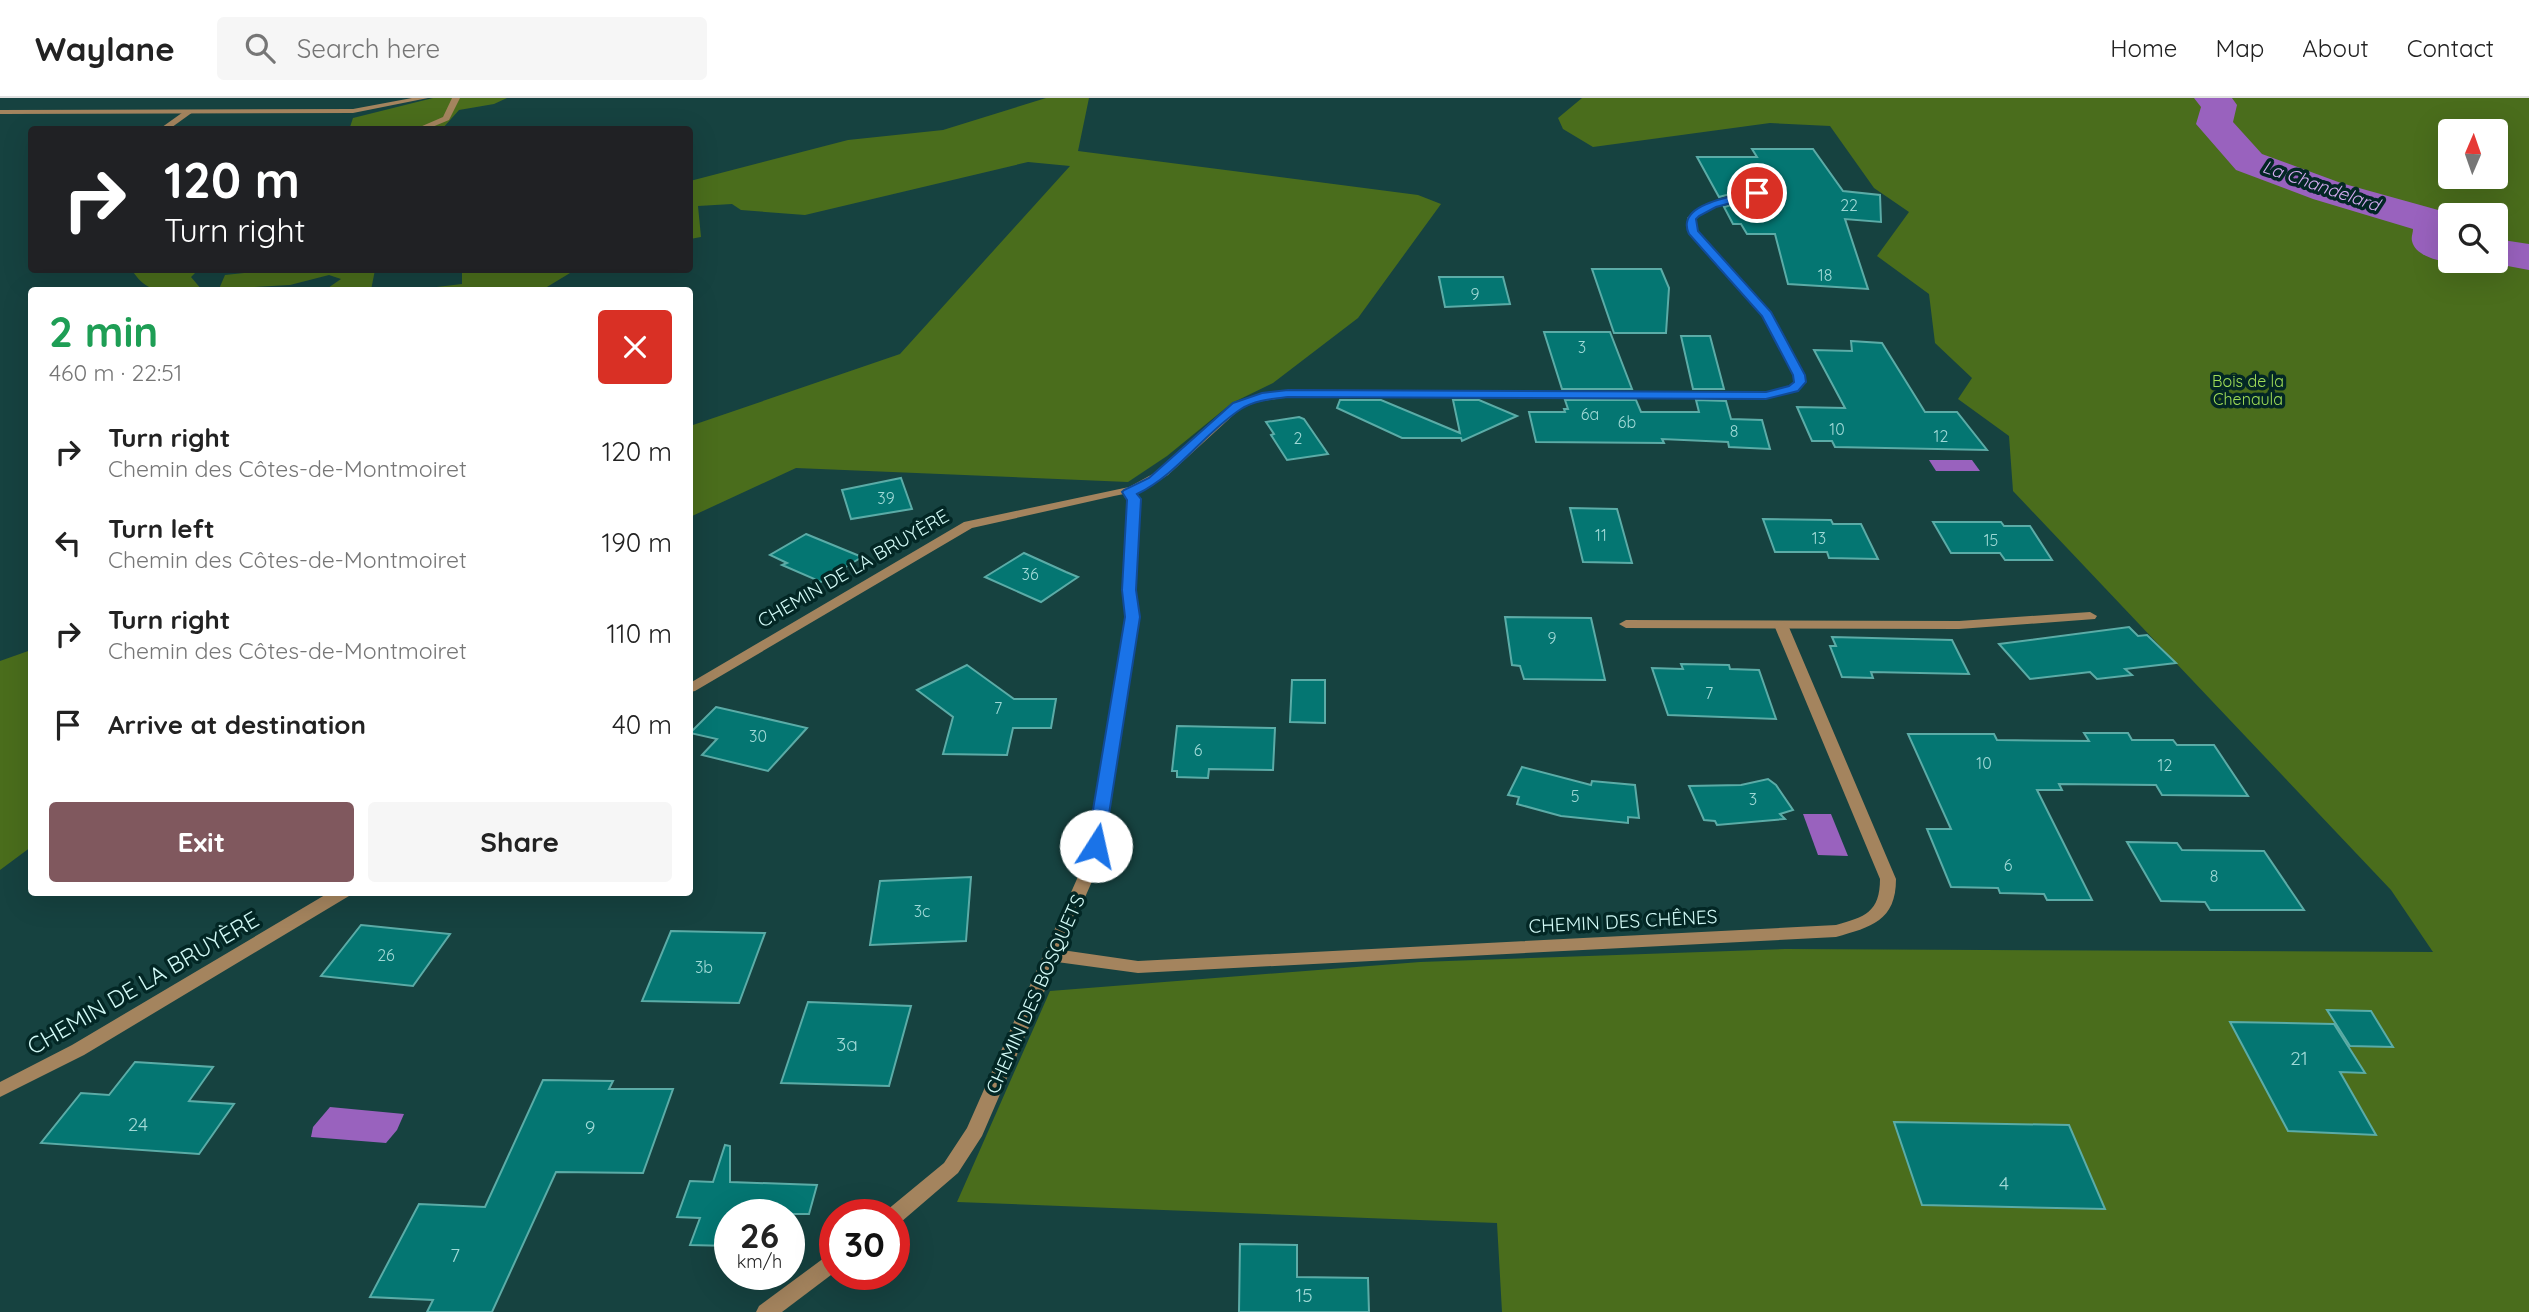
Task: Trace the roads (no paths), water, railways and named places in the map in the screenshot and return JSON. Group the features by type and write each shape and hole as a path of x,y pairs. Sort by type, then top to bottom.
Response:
{"street":[{"path":"0,111 354,110 398,105 424,98"},
{"path":"427,126 446,118 456,98"},
{"path":"168,126 189,112"},
{"path":"1129,492 1153,481 1238,406 1262,396 1766,396 1793,388 1800,382 1799,375 1767,315 1693,232 1691,226 1691,218 1712,205 1757,193"},
{"name":"CHEMIN DE LA BRUYÈRE","path":"693,686 968,525 1114,492 1129,492"},
{"name":"CHEMIN DES BOSQUETS","path":"910,1203 951,1168 975,1131 1092,863 1132,617 1129,590 1134,499 1129,492"},
{"path":"1626,624 1959,625 2090,616"},
{"name":"CHEMIN DES CHÊNES","path":"1052,955 1138,967 1836,932 1863,924 1881,911 1890,898 1888,879 1781,625"},
{"name":"CHEMIN DE LA BRUYÈRE","path":"0,1090 78,1050 336,896"},
{"path":"766,1312 819,1273"}],"waterway":[{"name":"La Chandelard","path":"2212,98 2219,105 2214,124 2249,162 2327,191 2434,222 2433,242 2438,244"},
{"name":"La Chandelard","path":"2508,254 2529,257"}],"park label":[{"name":"Bois de la Chenaula","path":"2248,390"}]}
